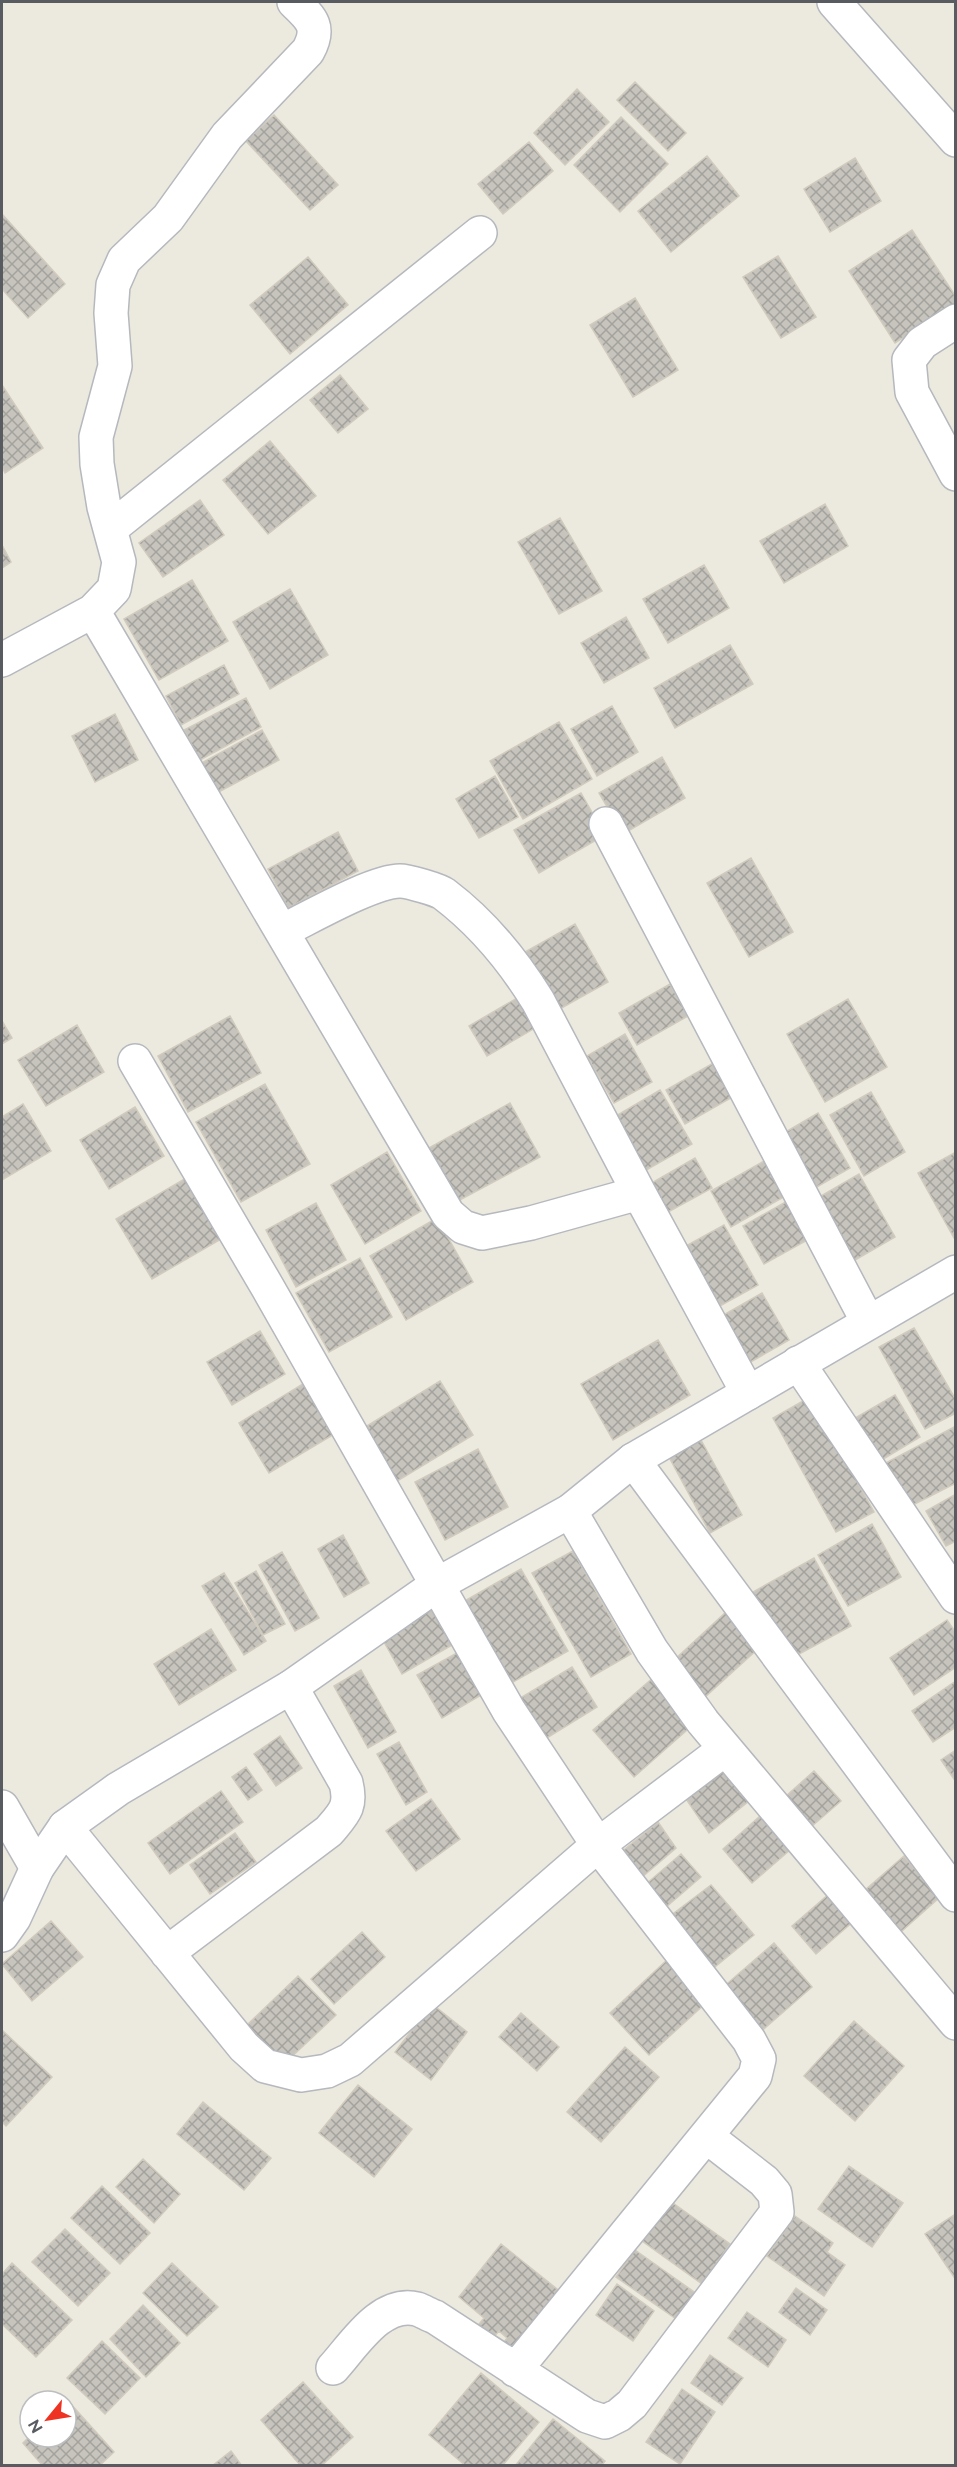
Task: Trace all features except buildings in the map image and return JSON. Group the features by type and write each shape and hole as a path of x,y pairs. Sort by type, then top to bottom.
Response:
{"street":[{"path":"2,660 93,611 114,589 119,561 97,464 96,437 115,366 111,313 113,285 124,260 168,218 226,136 308,51 315,38 313,24 294,2"},
{"path":"834,2 956,140"},
{"path":"110,529 480,233"},
{"path":"956,321 922,343 909,360 912,392 956,474"},
{"path":"93,611 448,1214 463,1227 482,1233 531,1223 639,1193"},
{"path":"606,824 868,1323"},
{"path":"282,931 368,890 400,881 442,892 477,924 528,985 748,1394"},
{"path":"135,1061 509,1711 598,1845 744,2034 759,2059 755,2076 515,2370"},
{"path":"2,1935 14,1918 37,1868 65,1827 118,1789 291,1687 438,1584 570,1510 633,1460 956,1272"},
{"path":"798,1363 956,1597"},
{"path":"633,1460 956,1895"},
{"path":"570,1510 652,1651 703,1722 956,2023"},
{"path":"167,1953 329,1832 342,1816 350,1798 346,1783 291,1687"},
{"path":"65,1827 244,2047 265,2066 301,2075 327,2071 350,2060 598,1845 725,1749"},
{"path":"2,1807 37,1868"},
{"path":"333,2368 380,2317 400,2309 417,2309 435,2317 587,2416 605,2422 619,2415 632,2404 777,2212 775,2194 764,2181 706,2136"}]}
